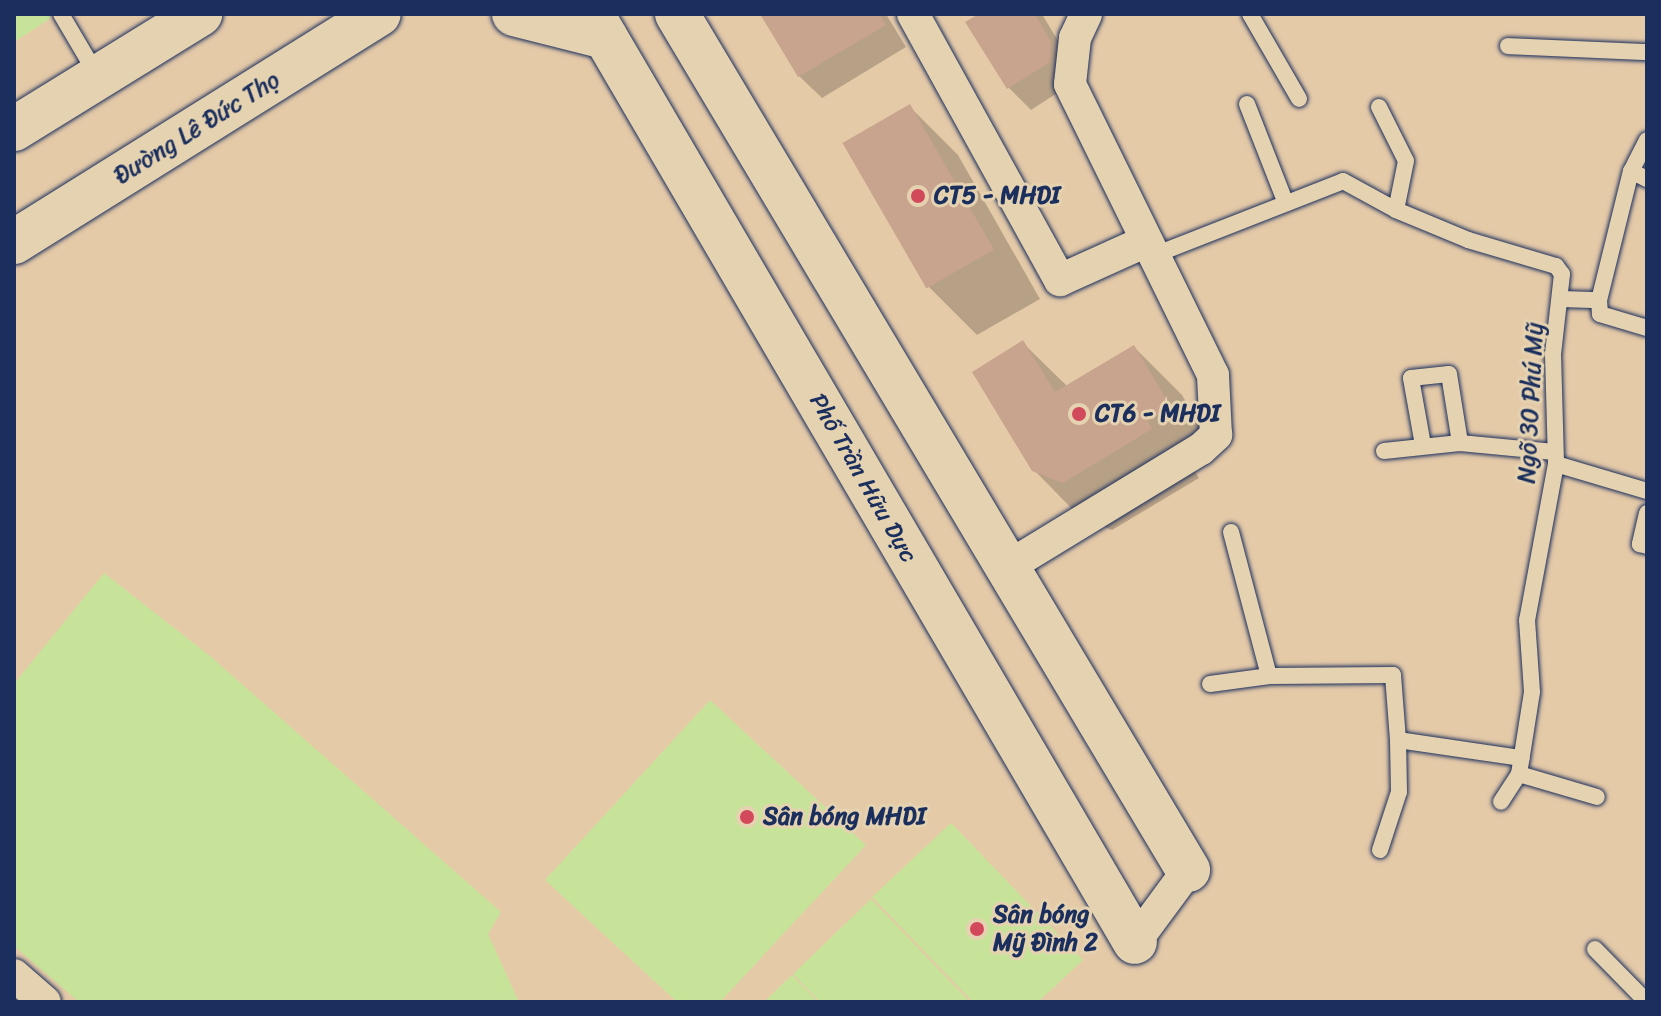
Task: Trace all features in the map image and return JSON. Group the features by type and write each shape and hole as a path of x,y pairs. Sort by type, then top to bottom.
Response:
{"main road":[{"path":"14,129 200,14"},
{"name":"Đường Lê Đức Thọ","path":"14,242 379,14"},
{"path":"514,14 598,26"},
{"path":"677,14 1188,870"},
{"name":"Phố Trần Hữu Dực","path":"598,26 1135,942"}],"street":[{"path":"913,14 1060,280 1148,249"},
{"path":"1009,566 1201,449 1216,435 1213,375 1148,249 1070,84 1075,38 1086,14"},
{"path":"1135,942 1188,870"},
{"path":"14,975 45,1002"}],"lane":[{"path":"61,14 98,76"},
{"path":"1250,14 1299,99"},
{"path":"1508,46 1647,52"},
{"path":"1247,104 1285,201"},
{"path":"1379,107 1406,161 1396,210"},
{"path":"1647,140 1631,171 1599,300 1600,314 1647,328"},
{"path":"1631,171 1647,179"},
{"path":"1148,249 1343,181 1396,210 1468,240 1556,266 1562,274 1562,299"},
{"name":"Ngõ 30 Phú Mỹ","path":"1501,802 1521,766 1532,692 1527,620 1556,458 1553,354 1562,299 1599,300"},
{"path":"1423,445 1411,378 1449,374 1460,443"},
{"path":"1384,451 1460,443 1556,458 1647,491"},
{"path":"1647,513 1640,544 1647,546"},
{"path":"1231,532 1269,676"},
{"path":"1210,684 1269,676 1393,675 1399,792 1380,850"},
{"path":"1398,740 1521,766 1597,797"},
{"path":"1595,949 1645,1000"}],"green space":[{"path":"14,14 49,14 51,18 14,42"},
{"path":"104,573 210,656 501,912 488,934 519,1002 79,1002 14,946 14,684"},
{"path":"710,700 866,845 720,1002 677,1002 545,880"},
{"name":"Sân bóng Mỹ Đình 2","path":"951,823 1083,960 1038,1002 973,1002 872,897"},
{"name":"Sân bóng Mỹ Đình 2","path":"871,899 970,1002 820,1002 793,974"},
{"path":"792,975 818,1002 764,1002"}],"building":[{"path":"760,14 879,14 886,25 798,77"},
{"path":"979,14 1035,14 1051,42 1050,62 1007,89 965,22"},
{"name":"CT5 - MHDI","path":"910,104 994,249 926,288 842,143"},
{"name":"CT6 - MHDI","path":"1023,340 1055,392 1134,345 1171,407 1148,421 1152,429 1063,483 1032,471 972,372"}],"place":[{"name":"CT5 - MHDI","path":"918,196"},
{"name":"CT6 - MHDI","path":"1079,414"},
{"name":"Sân bóng MHDI","path":"747,817"},
{"name":"Sân bóng Mỹ Đình 2","path":"977,929"}]}
